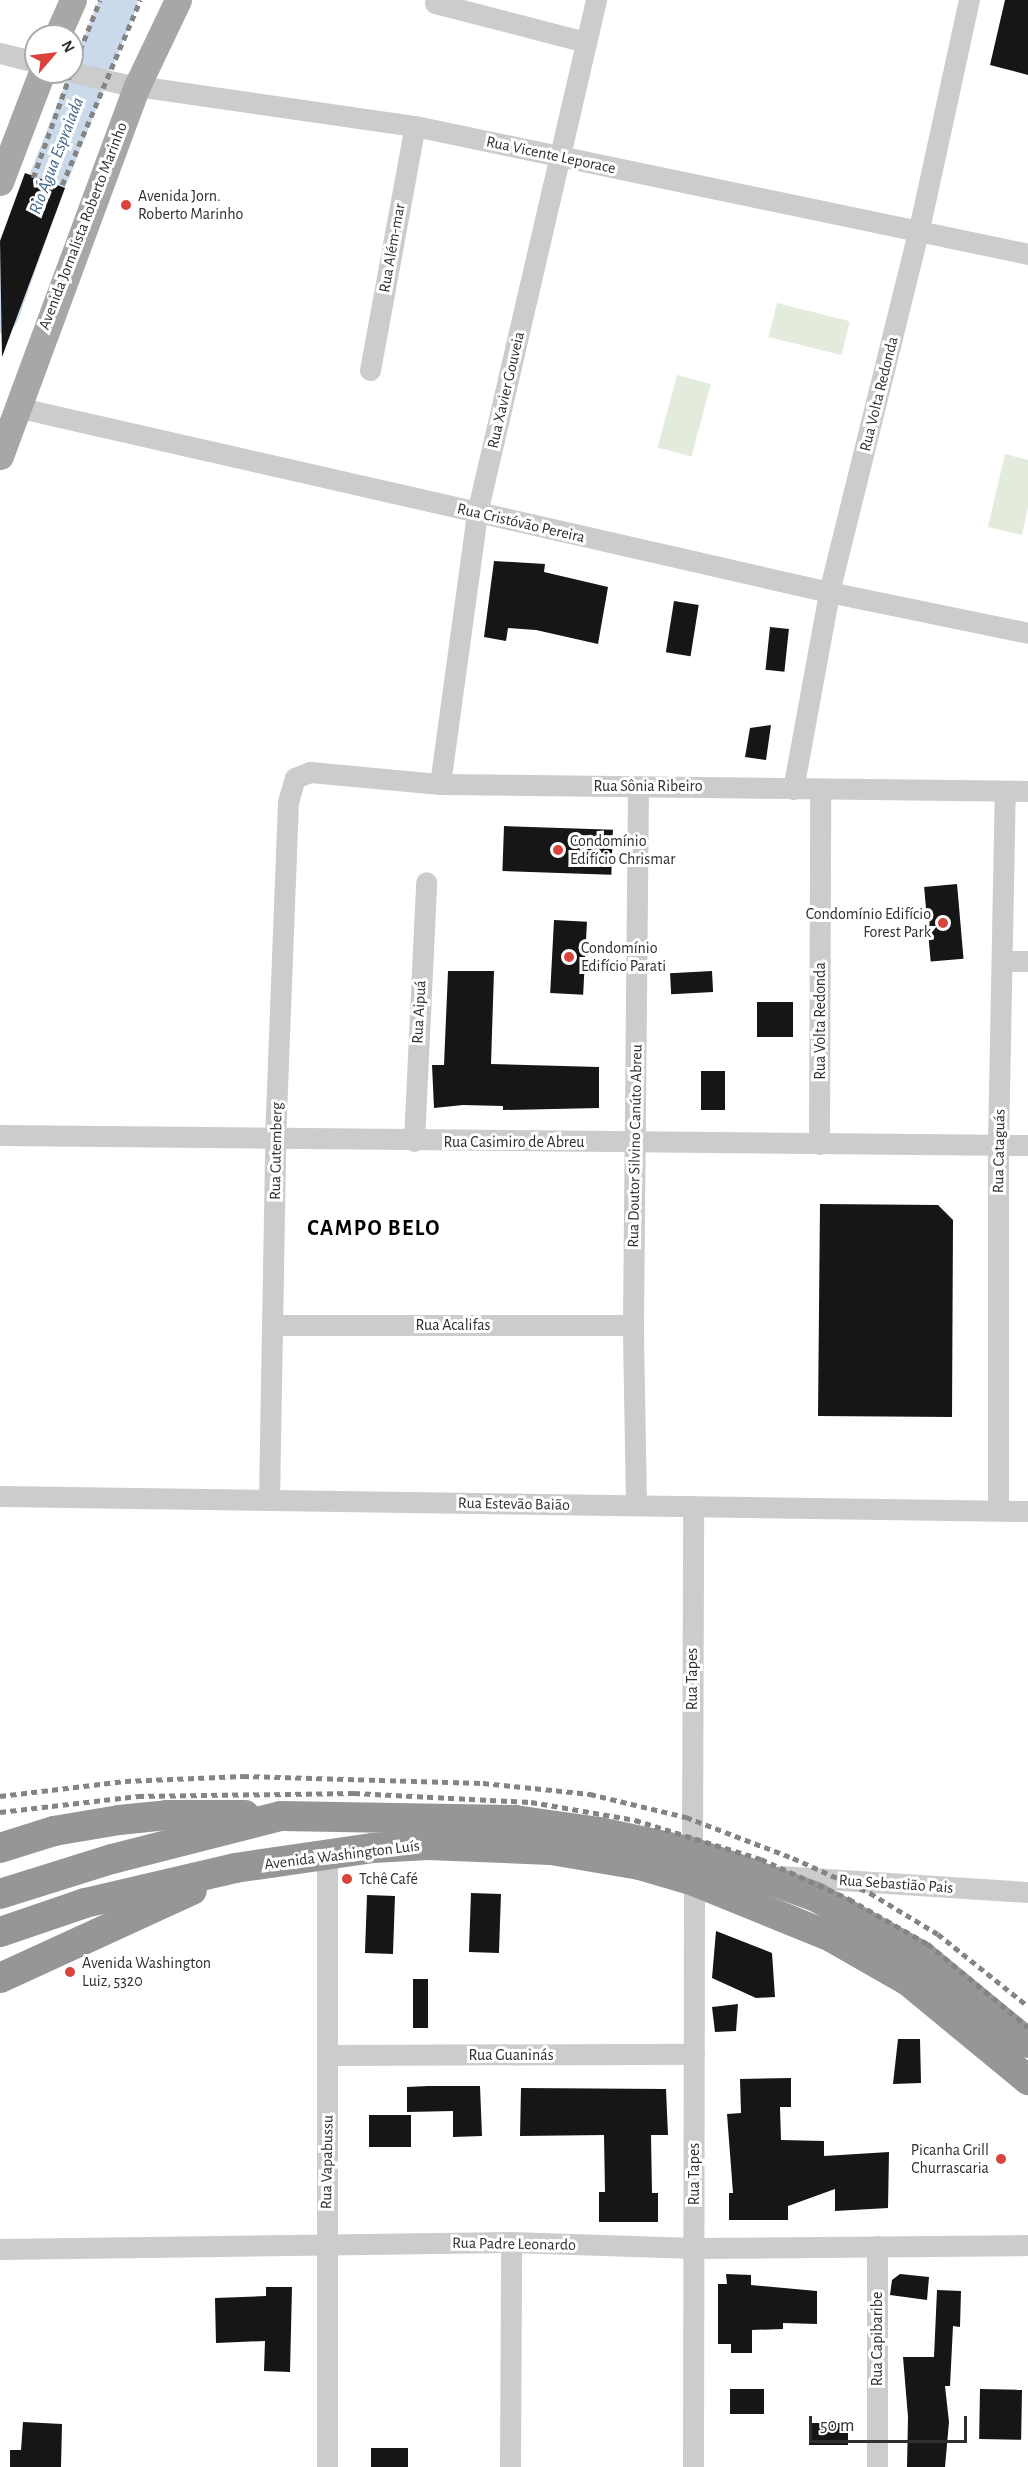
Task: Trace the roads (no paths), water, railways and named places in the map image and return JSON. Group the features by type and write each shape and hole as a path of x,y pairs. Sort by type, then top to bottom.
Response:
{"highway":[{"path":"0,1848 54,1831 119,1820 167,1815 281,1816"},
{"name":"Avenida Washington Luís","path":"0,1894 112,1859 281,1816 515,1820 599,1832 693,1866 877,1963 961,2022 1028,2080"},
{"name":"Avenida Washington Luís","path":"0,1932 85,1903 235,1868 428,1845 512,1847 640,1865 693,1866 764,1875 816,1897 922,1956 1028,2043"},
{"path":"0,1978 235,1868"}],"main road":[{"path":"62,24 73,0"},
{"name":"Avenida Jornalista Roberto Marinho","path":"0,456 130,85 178,0"},
{"path":"0,182 37,84"}],"street":[{"name":"Rua Xavier Gouveia","path":"440,784 477,513 596,0"},
{"name":"Rua Volta Redonda","path":"793,789 829,592 919,229 969,0"},
{"path":"435,3 586,42"},
{"path":"0,53 24,59"},
{"name":"Rua Vicente Leporace","path":"84,75 130,85 415,126 560,158 919,229 1028,254"},
{"name":"Rua Além-mar","path":"370,370 415,126"},
{"name":"Rua Cristóvão Pereira","path":"16,406 829,592 1028,633"},
{"name":"Rua Sônia Ribeiro","path":"288,802 295,778 310,771 440,784 1028,791"},
{"name":"Rua Doutor Silvino Canúto Abreu","path":"636,1505 633,1325 638,787"},
{"name":"Rua Volta Redonda","path":"819,1144 820,790"},
{"name":"Rua Cataguás","path":"998,1510 999,1145 1005,791"},
{"name":"Rua Gutemberg","path":"269,1500 274,1325 275,1140 288,802"},
{"name":"Rua Aipuá","path":"414,1141 426,882"},
{"path":"1003,961 1028,961"},
{"name":"Rua Casimiro de Abreu","path":"0,1135 275,1140 1028,1145"},
{"name":"Rua Acalifas","path":"274,1325 633,1325"},
{"name":"Rua Estevão Baião","path":"0,1496 1028,1511"},
{"name":"Rua Tapes","path":"693,1506 693,2467"},
{"name":"Rua Vapabussu","path":"327,1856 329,2055 326,2244 327,2467"},
{"name":"Rua Sebastião Pais","path":"764,1875 1028,1892"},
{"name":"Rua Guaninás","path":"329,2055 694,2054"},
{"path":"510,2467 511,2242"},
{"name":"Rua Padre Leonardo","path":"0,2249 511,2242 694,2248 1028,2246"},
{"name":"Rua Capibaribe","path":"877,2246 877,2467"}],"waterway":[{"name":"Rio Água Espraiada","path":"0,314 43,192 119,0"}],"railway":[{"path":"84,40 100,0"},
{"path":"62,185 140,0"},
{"path":"33,178 67,84"},
{"path":"0,1796 125,1781 243,1776 483,1783 590,1794 686,1817 793,1858 870,1893 938,1934 1028,2006"},
{"path":"0,1812 138,1796 354,1793 531,1802 635,1820 761,1859 849,1899 928,1944 1028,2027"}],"place":[{"name":"Avenida Jorn. Roberto Marinho","path":"126,205"},
{"name":"Condomínio Edifício Chrismar","path":"558,850"},
{"name":"Condomínio Edifício Forest Park","path":"943,923"},
{"name":"Condomínio Edifício Parati","path":"569,957"},
{"name":"Tchê Café","path":"347,1879"},
{"name":"Avenida Washington Luiz, 5320","path":"70,1972"},
{"name":"Picanha Grill Churrascaria","path":"1001,2159"}],"district":[{"name":"CAMPO BELO","path":"374,1229"}]}
